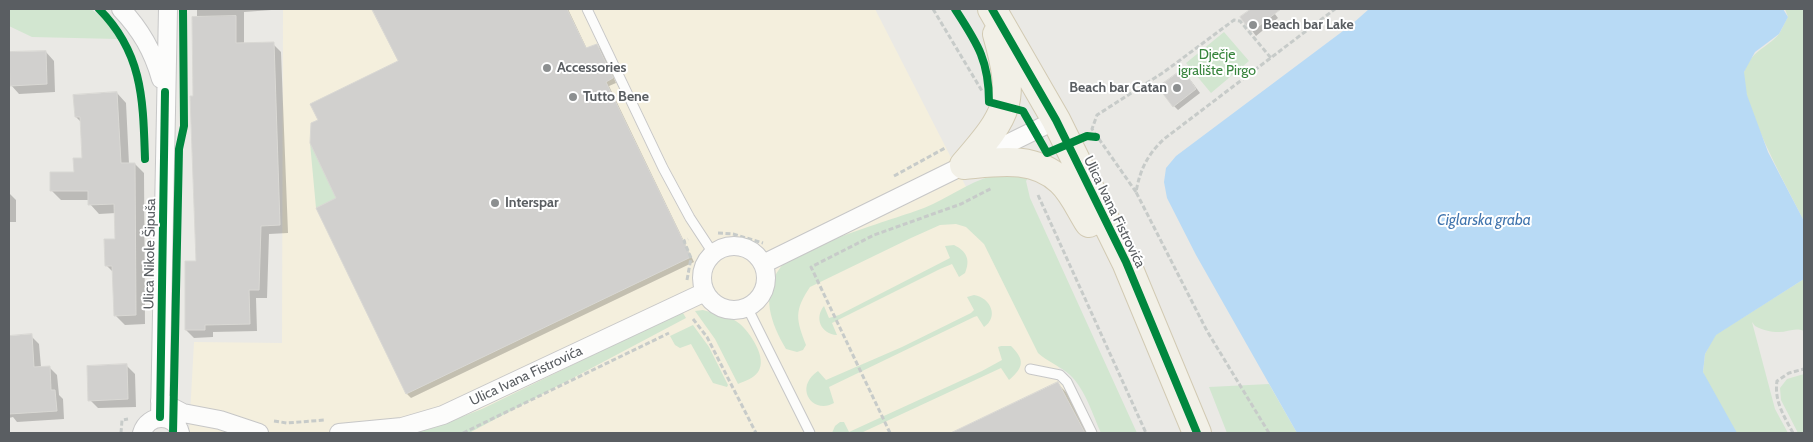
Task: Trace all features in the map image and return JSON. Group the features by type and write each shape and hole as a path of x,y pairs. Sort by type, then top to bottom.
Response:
{"main road":[{"path":"958,155 994,131 994,99 1008,86 991,9"},
{"name":"Ulica Ivana Fistrovića","path":"991,9 1056,120 1126,262 1197,433"},
{"path":"958,155 1010,161 1034,166 1060,180 1070,191 1095,232 1126,262"}],"street":[{"name":"Ulica Nikole Šipuša","path":"121,9 135,24 150,46"},
{"name":"Ulica Nikole Šipuša","path":"139,9 165,92"},
{"name":"Ulica Nikole Šipuša","path":"160,409 168,9"},
{"path":"763,264 958,155 1056,120"},
{"path":"741,246 750,250 763,264 766,278 763,292 748,307 740,309 723,308 710,299 705,292 702,271 706,261 713,253 722,248 741,246"},
{"name":"Ulica Ivana Fistrovića","path":"336,427 402,427 443,416 705,292"},
{"path":"160,409 263,426"},
{"path":"142,433 160,409"},
{"path":"160,409 177,425 180,433"}],"lane":[{"path":"587,9 663,168 690,218 713,253"},
{"path":"748,307 810,433"},
{"path":"1030,369 1060,375 1067,382 1092,433"}],"path":[{"path":"933,9 994,99"},
{"path":"1136,192 1139,175 1154,148 1335,9"},
{"path":"1270,433 1207,331 1136,192 1092,129 1097,115 1156,77 1234,20 1240,21 1271,58"},
{"path":"1068,144 1087,136 1096,137"},
{"path":"888,180 958,155"},
{"path":"1034,166 1030,179 1146,433"},
{"path":"890,433 811,267 874,235 961,204 999,184"},
{"path":"756,433 707,337 675,291 687,279 691,258 684,241 712,228 721,234 733,234 767,244"},
{"path":"685,325 694,320"},
{"path":"462,433 676,329"},
{"path":"1793,433 1779,408 1775,392 1777,382 1788,373 1804,369"},
{"path":"263,426 287,423 336,427"}],"shaded area":[{"path":"283,9 875,9 1092,433 189,433 194,342 282,343"}],"green space":[{"path":"9,9 91,9 105,20 118,39 32,37 9,26"},
{"path":"1785,9 1804,9 1804,221 1766,145 1748,99 1744,81 1745,69 1749,62 1779,34 1788,17"},
{"name":"Dječje igralište Pirgo","path":"1224,32 1249,61 1211,93 1186,63"},
{"path":"310,143 337,198 316,208"},
{"path":"1015,172 1029,177 1026,181 1030,198 1137,433 1101,433 1080,387 1070,375 1038,353 984,244 966,227 956,224 940,225 810,287 801,303 798,315 806,345 803,350 797,352 786,349 772,319 769,299 770,288 774,278 780,268 790,260 805,251 847,234 924,208 983,179"},
{"path":"954,245 962,250 968,264 965,273 959,277 952,264 832,323 837,335 823,329 820,315 824,306 829,318 839,315 950,258 945,246"},
{"path":"1804,279 1804,331 1798,329 1779,332 1764,330 1755,326 1752,322 1775,409 1788,433 1721,433 1703,372 1705,354 1715,335"},
{"path":"974,295 985,300 991,308 991,318 984,327 977,316 974,317 829,387 834,403 826,406 819,405 813,403 809,398 807,385 818,371 826,380 902,347 971,313 974,310 967,297"},
{"path":"703,310 732,319 740,324 748,333 756,346 761,360 761,366 754,376 738,384 715,339 695,311"},
{"path":"679,313 683,313 686,318 469,433 407,433 438,426 482,409"},
{"path":"693,325 709,347 728,385 727,387 713,383 691,344 680,348 675,345 670,336"},
{"path":"1011,346 1019,355 1021,363 1018,371 1009,380 1001,368 861,433 832,433 835,426 840,422 844,422 849,432 982,371 1002,360 998,347"},
{"path":"1804,374 1804,433 1798,433 1781,400 1780,388 1787,379"},
{"path":"1269,384 1297,433 1227,433 1209,387"}],"water":[{"name":"Ciglarska graba","path":"1369,9 1783,9 1788,17 1779,34 1755,52 1744,72 1747,95 1768,152 1804,221 1804,279 1716,335 1705,354 1703,372 1737,433 1297,433 1196,255 1167,198 1164,182 1166,168 1176,156 1351,25"}],"building":[{"name":"Interspar","path":"372,9 567,9 586,48 597,44 613,78 606,82 691,257 406,394 316,208 336,198 310,143 311,123 318,120 310,104 398,61"},
{"name":"Beach bar Lake","path":"1251,9 1281,9 1251,32 1240,17"},
{"path":"236,16 236,43 274,42 280,225 261,226 259,290 249,290 250,324 205,325 205,330 185,330 185,261 196,261 190,96 193,96 192,17"},
{"path":"46,51 47,84 10,86 9,52"},
{"name":"Beach bar Catan","path":"1183,69 1196,89 1173,107 1158,87"},
{"path":"117,92 121,163 135,163 136,315 114,316 112,266 105,266 104,239 115,239 114,204 88,205 88,191 50,191 50,172 74,172 73,158 82,158 80,117 75,117 73,95"},
{"path":"32,334 34,367 50,366 51,390 55,390 57,411 9,414 9,336"},
{"path":"127,364 128,399 88,401 87,366"},
{"path":"1058,382 1085,433 951,433"}],"cycle path":[{"path":"99,9 114,26 124,43 138,78 143,117 145,159"},
{"path":"173,433 179,149 184,126 183,9"},
{"path":"955,9 980,52 987,75 989,102 1023,111 1047,153 1087,136 1096,137"},
{"path":"992,9 1056,120 1126,262 1197,433"},
{"path":"160,417 165,92"}],"place":[{"name":"Beach bar Lake","path":"1253,25"},
{"name":"Accessories","path":"547,68"},
{"name":"Beach bar Catan","path":"1177,88"},
{"name":"Tutto Bene","path":"573,97"},
{"name":"Interspar","path":"495,203"}]}
